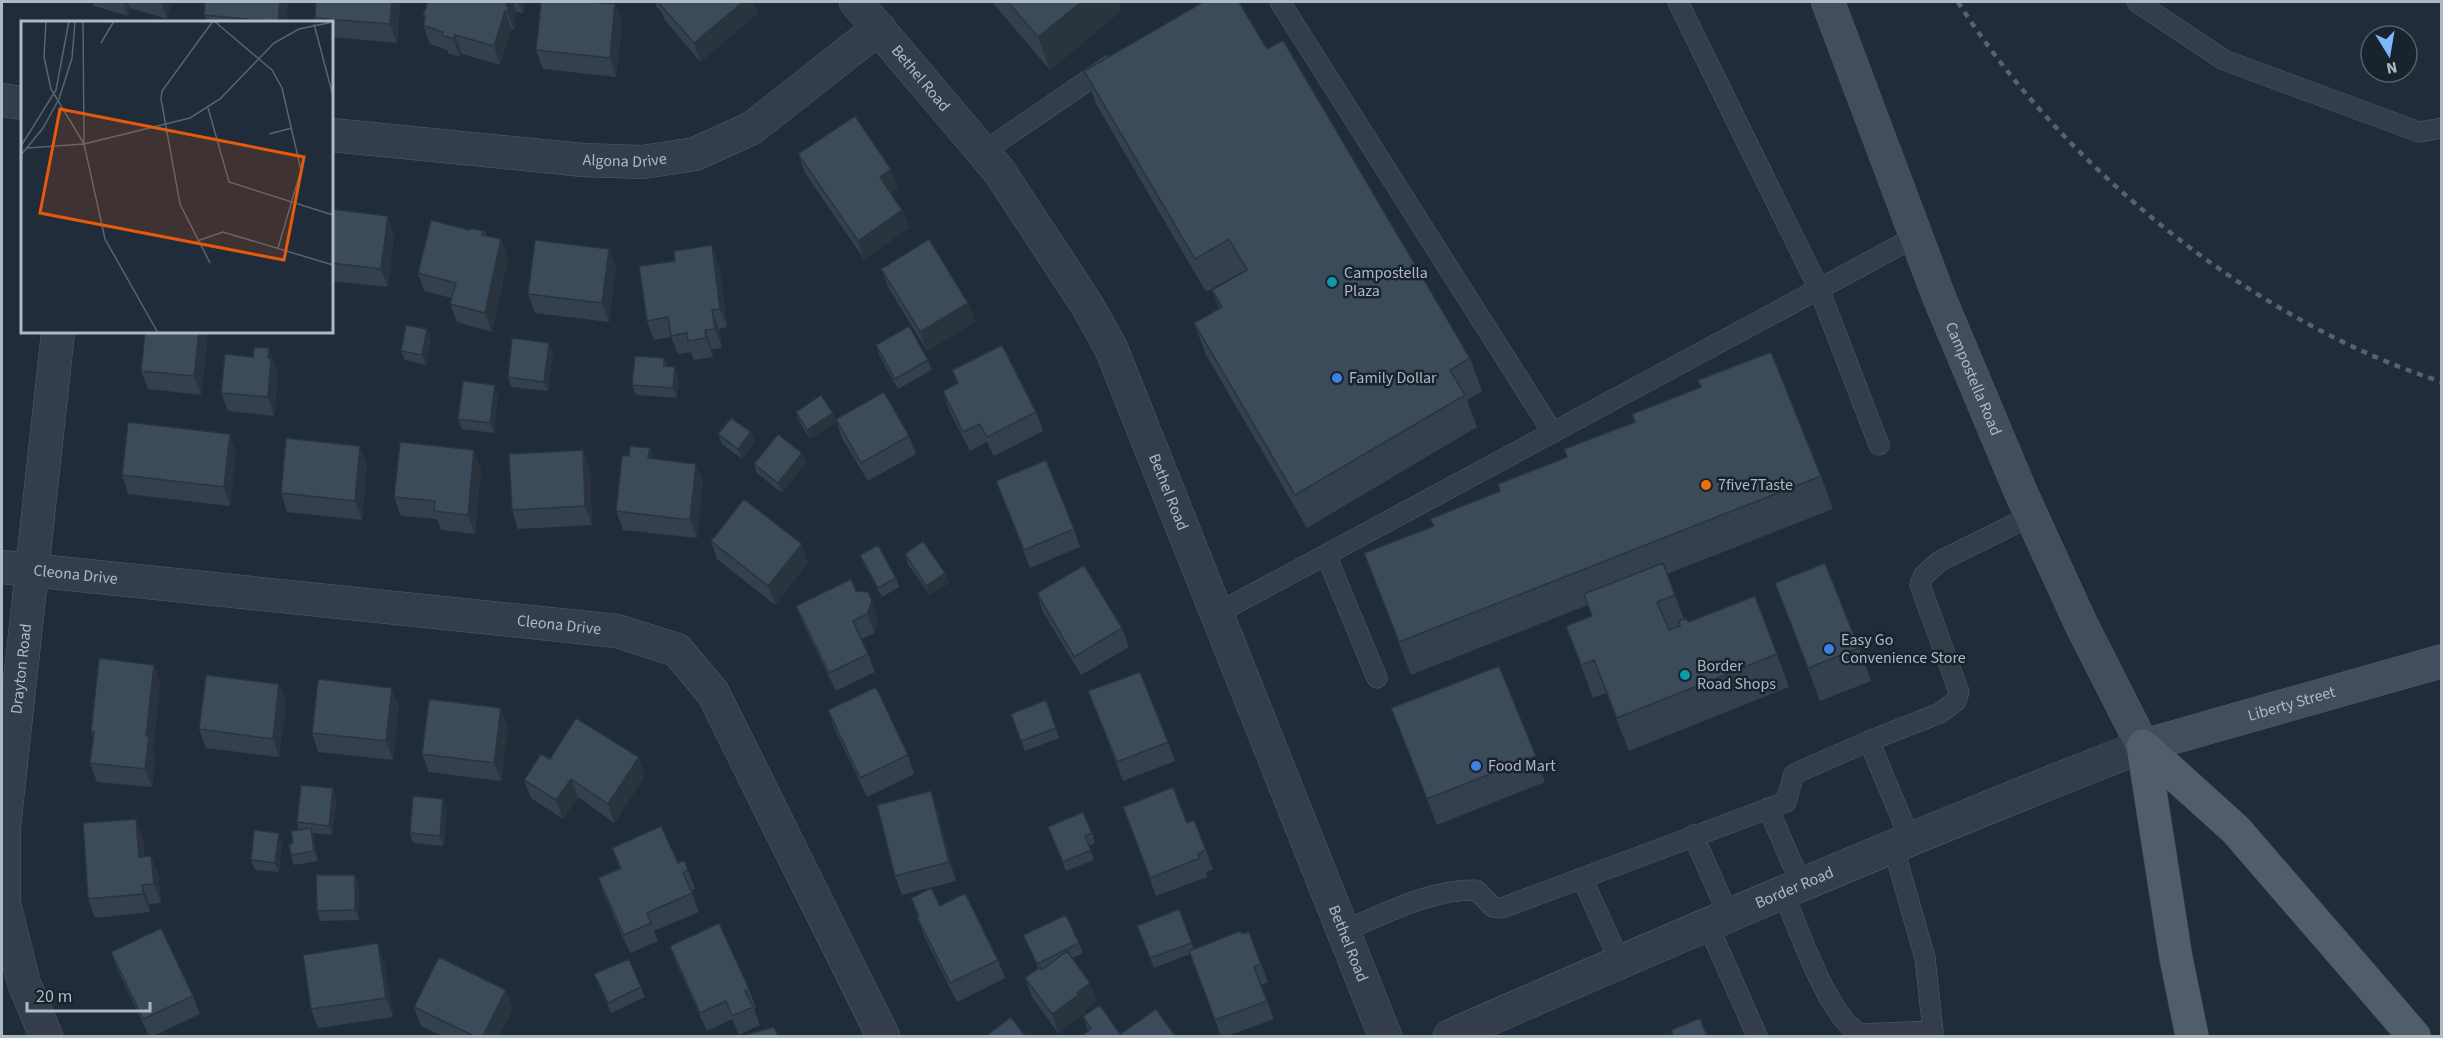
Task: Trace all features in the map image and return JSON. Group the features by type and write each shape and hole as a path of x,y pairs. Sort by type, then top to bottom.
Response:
{"main road":[{"name":"Campostella Road","path":"1828,2 1943,307 2031,516 2082,626 2143,746"},
{"name":"Liberty Street","path":"2143,746 2442,661"},
{"path":"2143,746 2176,958 2192,1036"},
{"path":"2143,746 2236,830 2414,1036"}],"street":[{"name":"Bethel Road","path":"856,2 999,171 1087,305 1110,348 1385,1036"},
{"name":"Algona Drive","path":"333,135 583,160 644,162 695,154 752,128 879,28"},
{"path":"2,100 21,103"},
{"name":"Drayton Road","path":"46,1036 24,983 4,903 4,826 17,569 58,333"},
{"name":"Cleona Drive","path":"17,569 617,631 677,650 713,693 883,1036"},
{"name":"Border Road","path":"1450,1036 1792,888 2143,746"}],"lane":[{"path":"1280,2 1553,433"},
{"path":"1678,2 1819,289 1879,445"},
{"path":"2137,2 2224,60 2419,132 2442,128"},
{"path":"983,152 1126,54"},
{"path":"1216,615 1917,236"},
{"path":"1343,931 1424,897 1451,890 1476,890 1493,907 1502,908 1786,802 1794,774 1940,713 1956,700 1959,692 1920,585 1924,575 1940,561 2031,516"},
{"path":"1326,555 1377,678"},
{"path":"1768,808 1830,1001 1851,1029 1860,1034 1932,1034 1925,958 1901,843 1869,741"},
{"path":"1693,836 1757,1036"},
{"path":"1582,878 1620,962"}],"building":[{"path":"205,2 280,2 278,21 204,15"},
{"path":"316,2 392,2 390,24 315,18"},
{"path":"428,2 507,2 506,6 509,6 507,12 505,11 494,46 455,35 453,39 442,35 443,32 423,25 426,16 423,15"},
{"path":"541,2 615,4 610,58 536,50"},
{"path":"658,2 743,2 694,43"},
{"path":"1008,2 1081,2 1038,37"},
{"name":"Campostella Plaza","path":"1203,2 1239,2 1267,49 1283,40 1470,358 1450,370 1465,395 1295,495 1194,323 1222,307 1212,290 1247,270 1229,239 1195,259 1084,71"},
{"path":"855,116 891,169 880,177 902,210 858,241 798,154"},
{"path":"333,209 388,216 381,269 333,263"},
{"path":"431,220 470,230 471,228 484,231 482,235 501,239 485,313 450,304 456,283 418,273"},
{"path":"929,239 968,303 920,332 881,269"},
{"path":"535,240 609,249 602,303 528,294"},
{"path":"712,245 720,309 712,310 715,329 705,330 706,338 688,341 687,333 671,336 668,317 647,321 639,266 675,261 674,251"},
{"path":"406,325 427,329 422,355 401,351"},
{"path":"909,326 928,360 895,379 876,345"},
{"path":"145,333 199,333 194,376 141,371"},
{"path":"512,338 549,343 544,382 508,377"},
{"path":"1002,345 1036,412 987,437 980,424 963,432 943,391 958,383 952,370"},
{"path":"254,347 269,348 268,358 271,358 268,397 221,393 225,354 253,357"},
{"path":"1771,352 1821,476 1399,642 1364,553 1434,526 1430,519 1500,491 1498,484 1567,457 1564,449 1635,422 1632,414 1701,387 1698,380"},
{"path":"635,356 664,358 664,366 675,367 673,388 632,385"},
{"path":"463,381 495,385 490,423 458,419"},
{"path":"884,392 909,436 861,463 836,419"},
{"path":"821,395 833,413 807,430 796,412"},
{"path":"731,418 751,432 738,449 718,434"},
{"path":"128,422 230,434 224,487 122,475"},
{"path":"778,434 802,453 778,483 754,464"},
{"path":"286,438 360,446 355,501 281,493"},
{"path":"400,442 474,450 468,515 434,511 435,501 394,497"},
{"path":"630,446 650,448 648,458 696,464 690,520 616,511 622,455 629,456"},
{"path":"583,450 585,506 512,510 509,454"},
{"path":"1046,460 1074,529 1024,550 996,481"},
{"path":"744,499 802,544 768,586 711,541"},
{"path":"923,541 945,573 926,586 905,554"},
{"path":"878,545 896,578 878,588 860,555"},
{"path":"1663,563 1675,595 1657,602 1669,630 1680,626 1679,621 1686,618 1688,622 1755,596 1777,654 1617,718 1594,660 1581,665 1566,626 1592,616 1584,594"},
{"name":"Easy Go Convenience Store","path":"1825,563 1859,648 1808,668 1775,583"},
{"path":"1084,565 1122,628 1074,657 1037,593"},
{"path":"851,579 856,591 868,592 872,601 867,614 853,621 868,654 829,673 796,606"},
{"path":"99,658 154,665 146,736 149,736 145,769 90,763"},
{"name":"Food Mart","path":"1499,666 1536,756 1427,799 1391,708"},
{"path":"1140,672 1168,742 1117,762 1088,691"},
{"path":"206,675 279,684 273,739 199,729"},
{"path":"318,679 392,688 386,741 312,733"},
{"path":"876,687 908,755 860,778 828,710"},
{"path":"429,699 501,708 494,763 422,754"},
{"path":"1046,700 1056,728 1021,741 1011,714"},
{"path":"576,718 639,757 608,804 571,779 556,800 524,780 541,754 550,759"},
{"path":"301,785 333,788 329,826 297,822"},
{"path":"1173,787 1187,823 1194,820 1206,850 1198,854 1200,858 1150,878 1123,807"},
{"path":"931,791 949,862 895,876 877,805"},
{"path":"413,796 443,799 440,836 410,833"},
{"path":"1083,812 1092,833 1085,836 1091,850 1063,862 1048,827"},
{"path":"136,819 139,857 151,856 154,884 142,885 143,894 88,899 83,823"},
{"path":"661,826 678,863 684,860 688,870 683,873 692,893 647,913 651,923 624,935 598,878 621,868 612,848"},
{"path":"311,828 314,851 291,855 289,844 293,843 291,831"},
{"path":"254,830 279,833 275,863 251,860"},
{"path":"316,875 355,875 355,910 317,911"},
{"path":"931,888 940,906 965,893 998,960 950,983 917,917 919,916 911,898"},
{"path":"1179,909 1192,943 1150,958 1137,926"},
{"path":"1066,915 1079,943 1037,964 1023,935"},
{"path":"719,923 749,989 745,991 753,1007 732,1016 726,1001 700,1013 670,946"},
{"path":"161,928 193,996 143,1019 111,952"},
{"path":"1240,931 1242,934 1249,932 1261,964 1254,967 1267,1001 1215,1020 1189,951"},
{"path":"378,943 386,998 311,1009 303,955"},
{"path":"1067,951 1090,983 1052,1014 1025,978 1040,967 1042,970"},
{"path":"439,957 506,990 483,1036 474,1036 414,1007"},
{"path":"629,959 641,987 608,1003 594,974"},
{"path":"1100,1005 1120,1034 1156,1009 1175,1036 1083,1036 1091,1029 1083,1016"},
{"path":"1011,1017 1025,1036 986,1036"},
{"path":"1700,1018 1707,1036 1674,1036 1671,1030"},
{"path":"774,1027 778,1036 742,1036"}],"railway":[{"path":"1958,2 2001,63 2051,123 2108,179 2169,231 2234,279 2302,321 2372,355 2442,382"}],"place":[{"name":"Campostella Plaza","path":"1332,282"},
{"name":"Family Dollar","path":"1337,378"},
{"name":"7five7Taste","path":"1706,485"},
{"name":"Easy Go Convenience Store","path":"1829,649"},
{"name":"Border Road Shops","path":"1685,675"},
{"name":"Food Mart","path":"1476,766"}]}
